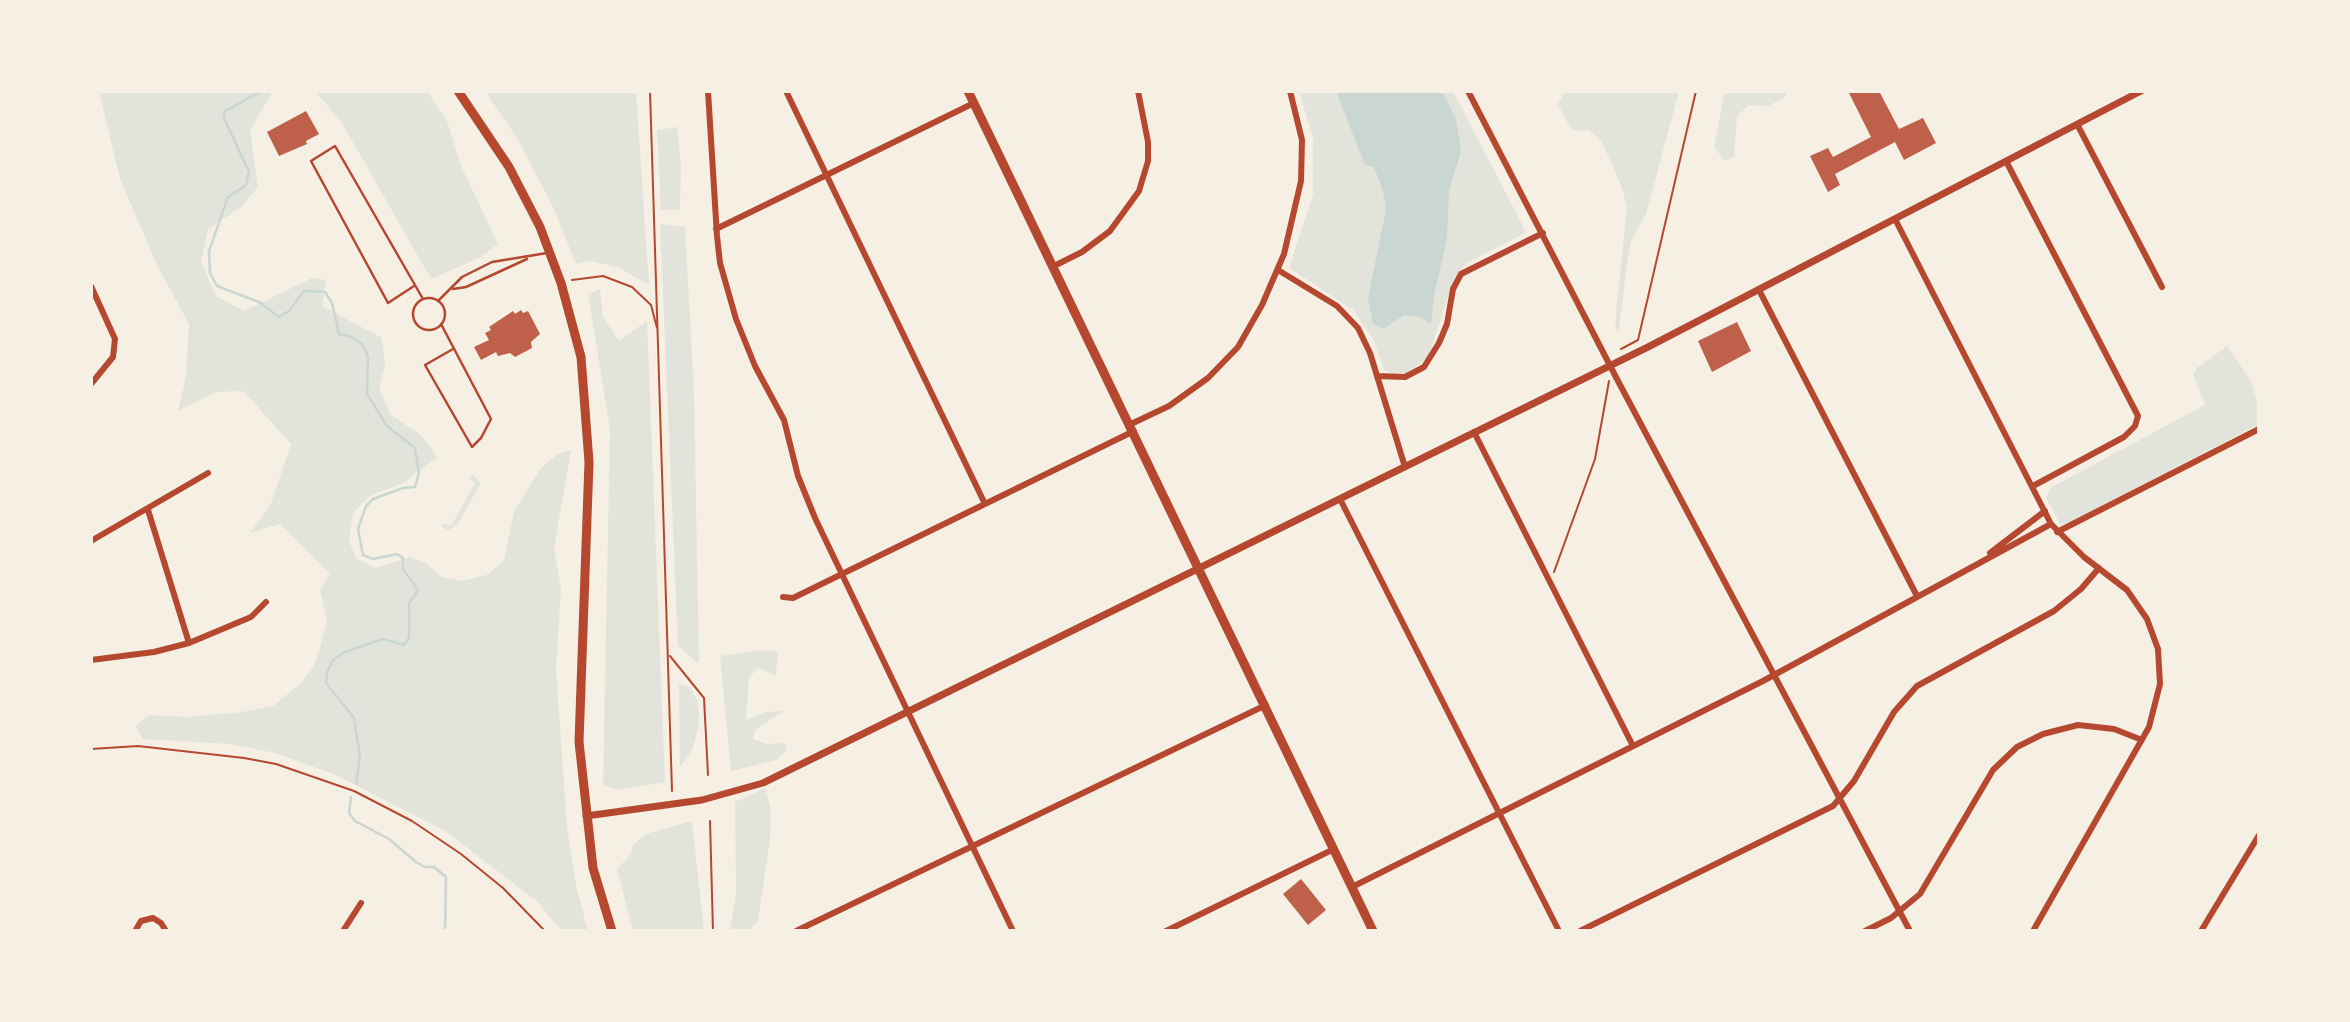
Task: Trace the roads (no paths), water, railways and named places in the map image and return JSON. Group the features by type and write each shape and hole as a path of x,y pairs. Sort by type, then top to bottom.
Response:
{"main road":[{"path":"458,91 509,167 550,252 581,357 589,442 579,720 593,868 612,931"},
{"path":"968,91 1133,428 1373,931"}],"street":[{"path":"708,91 720,263 736,319 755,366 784,420 798,476 841,574 1013,931"},
{"path":"786,91 985,505"},
{"path":"1054,266 1082,253 1104,237 1122,219 1139,191 1147,161 1148,142 1138,91"},
{"path":"783,597 793,598 985,505 1133,428 1188,394 1228,358 1252,324 1278,270 1293,219 1303,161 1298,120 1290,91"},
{"path":"1468,91 1910,931"},
{"path":"586,816 702,800 741,791 908,714 1475,432 1615,366 2141,91"},
{"path":"716,229 974,103"},
{"path":"2077,124 2162,287"},
{"path":"2006,161 2138,416 2135,426 2124,437 2033,486"},
{"path":"1895,219 2051,524 2057,532 2127,590 2138,604 2158,649 2158,700 2142,740 2033,931"},
{"path":"1377,376 1405,377 1424,367 1439,344 1447,324 1453,289 1461,274 1543,233"},
{"path":"1278,270 1348,316 1365,339 1405,467"},
{"path":"91,286 115,339 113,356 91,384"},
{"path":"1759,290 1917,596"},
{"path":"2057,532 2259,429"},
{"path":"1475,432 1548,582 1633,746"},
{"path":"91,541 208,473"},
{"path":"1339,499 1496,812 1559,931"},
{"path":"148,510 189,643"},
{"path":"1986,557 2003,541 2045,511"},
{"path":"1352,887 1774,674 2051,524"},
{"path":"1580,931 1828,808 1840,798 1861,769 1894,712 1917,686 2054,611 2081,589 2099,568"},
{"path":"91,660 154,652 189,643 251,617 266,602"},
{"path":"796,931 1266,705"},
{"path":"1865,931 1900,911 1928,883 1993,770 2017,747 2043,734 2078,726 2114,729 2142,740"},
{"path":"2201,931 2259,835"},
{"path":"1166,931 1334,849"},
{"path":"343,931 361,903"},
{"path":"135,931 141,921 153,918 162,923 166,931"}],"lane":[{"path":"414,286 388,303 311,161 335,146 423,299"},
{"path":"453,289 466,287 529,258 550,252"},
{"path":"438,301 453,289 462,277 492,262 513,256 529,258"},
{"path":"441,324 427,329 414,321 415,305 423,299 438,301 444,309 441,324 491,419 481,438 472,447 425,365 453,349"}],"waterway":[{"path":"261,91 224,112 224,118 249,172 246,185 228,197 209,251 210,273 217,286 259,302 279,317 289,311 304,291 325,292 332,303 339,334 352,337 363,345 368,357 367,394 387,426 415,448 419,473 415,487 403,488 373,499 366,506 358,529 363,555 373,559 397,554 403,558 403,569 418,590 409,604 409,638 404,645 383,639 345,652 333,660 327,672 326,683 354,718 360,756 356,784"},
{"path":"351,797 349,813 355,821 389,839 416,862 425,867 434,867 446,877 445,931"}]}
